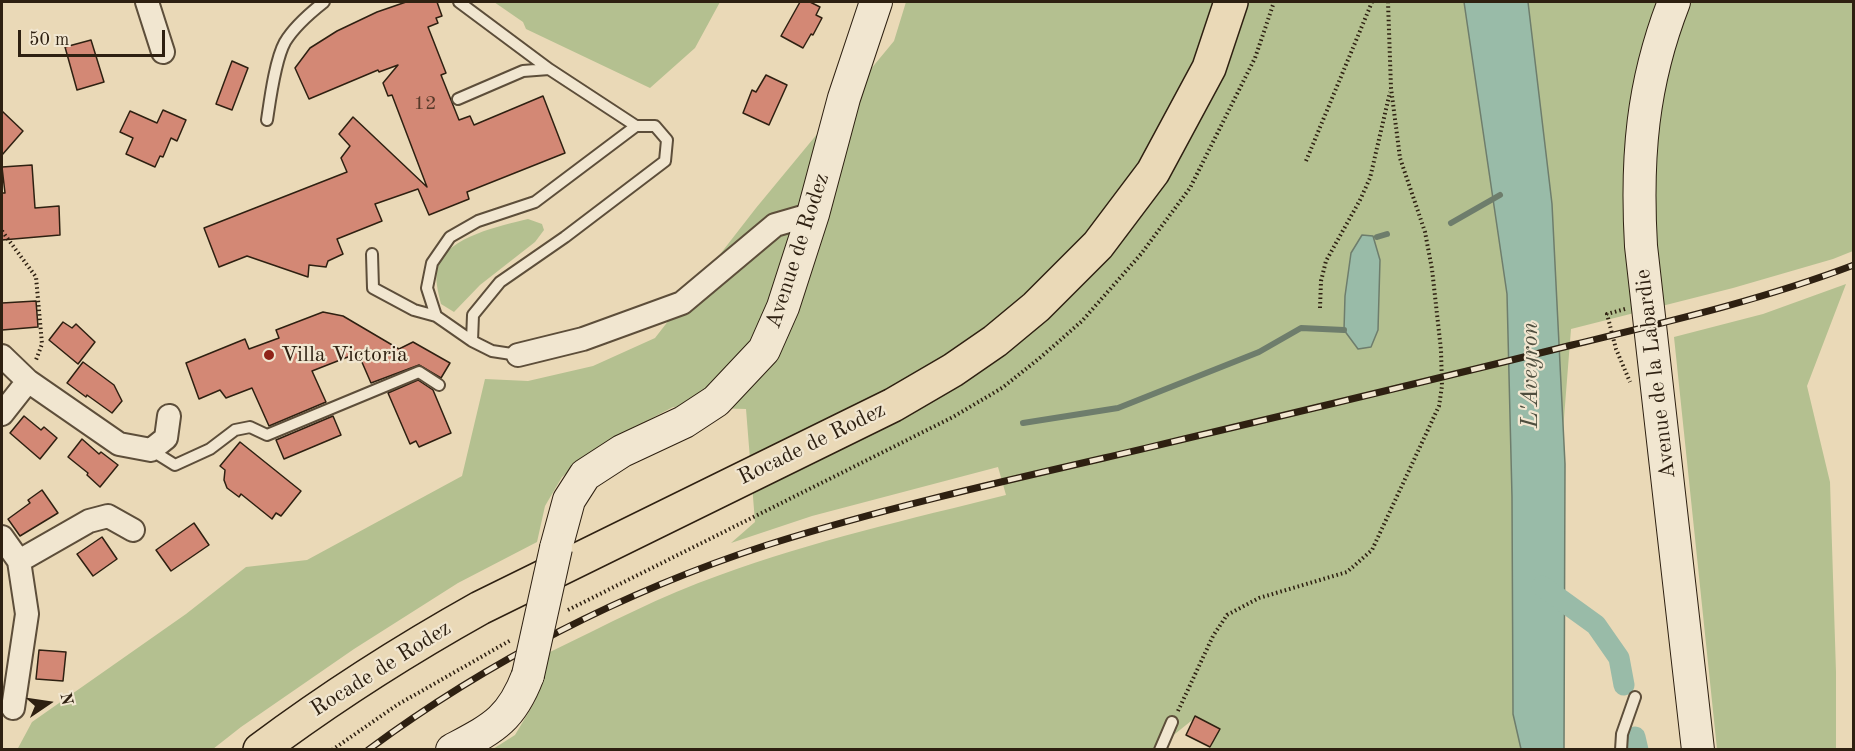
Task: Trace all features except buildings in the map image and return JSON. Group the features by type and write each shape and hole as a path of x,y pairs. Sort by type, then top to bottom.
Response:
{"highway":[{"name":"Rocade de Rodez","path":"260,750 357,681 471,613 892,405 953,370 995,341 1036,307 1098,245 1153,172 1209,68 1232,2"},
{"name":"Rocade de Rodez","path":"296,750 380,691 449,650 504,620 900,423 949,396 1010,355 1077,296 1117,255 1175,175 1234,63 1254,2"}],"street":[{"path":"147,2 163,52"},
{"name":"Avenue de Rodez","path":"452,750 485,732 509,712 521,694 528,675 569,500 585,475 622,451 684,422 708,407 734,384 764,350 783,307 813,214 844,98 876,2"},
{"name":"Avenue de la Labardie","path":"1674,2 1655,58 1647,93 1641,128 1639,206 1641,246 1698,750"},
{"path":"518,355 583,339 682,303 775,225 813,214"},
{"path":"2,356 28,381 119,444 151,450 166,438 169,416"},
{"path":"2,414 28,381"},
{"path":"19,561 89,521 108,516 133,530"},
{"path":"2,537 19,561 27,614 13,708"}],"lane":[{"path":"267,120 273,80 284,43 307,16 324,2"},
{"path":"459,2 549,69 636,126 655,126 666,140 665,161 565,237 500,282 473,315 472,341"},
{"path":"458,99 523,71 549,69"},
{"path":"436,316 427,288 432,263 450,237 478,221 535,202 636,126"},
{"path":"372,254 373,288 414,310 436,316 472,341 492,351 518,355"},
{"path":"151,450 175,465 210,449 235,430 250,427 267,435 419,372 439,385"},
{"path":"1621,750 1622,734 1635,697"},
{"path":"1160,750 1172,722"}],"path":[{"path":"1306,161 1372,2"},
{"path":"1172,722 1214,636 1227,615 1259,598 1347,572 1372,550 1439,406 1442,386 1441,350 1431,269 1425,232 1400,158 1391,88 1388,2"},
{"path":"1320,308 1326,261 1370,178 1391,88"},
{"path":"2,231 36,277 42,344 28,381"}],"shaded area":[{"path":"494,2 720,2 695,48 650,88 526,29 523,22"},
{"path":"906,2 1853,2 1853,251 1733,288 1571,329 1538,749 1210,749 1219,729 1196,717 1155,750 493,749 515,735 534,703 550,652 677,592 755,563 862,531 1006,495 998,467 812,516 731,543 755,522 746,409 673,407 599,446 562,477 545,506 537,542 458,583 354,649 213,749 17,750 32,722 186,614 246,567 307,560 462,476 485,379 528,381 593,366 655,338 756,208 894,41"},
{"path":"528,219 542,224 544,230 535,242 480,285 454,312 441,304 436,275 438,266 452,247 477,234"},
{"path":"1846,284 1807,386 1830,482 1836,749 1717,749 1674,337 1763,314"}],"water":[{"name":"L'Aveyron","path":"1464,2 1528,2 1552,204 1565,464 1564,749 1521,749 1513,714 1512,497 1507,294"},
{"path":"1362,235 1373,236 1380,260 1378,330 1371,347 1358,349 1344,330 1345,296 1351,253"}],"waterway":[{"path":"1451,223 1500,195"},
{"path":"1377,237 1387,234"},
{"path":"1023,423 1118,408 1259,352 1301,328 1344,330"},
{"path":"1542,586 1596,625 1619,658 1624,685"},
{"path":"1635,737 1638,750"}],"railway":[{"path":"368,750 461,687 559,631 662,584 767,545 935,498 1679,319 1749,300 1854,265"}],"place":[{"name":"Villa Victoria","path":"269,355"}]}
